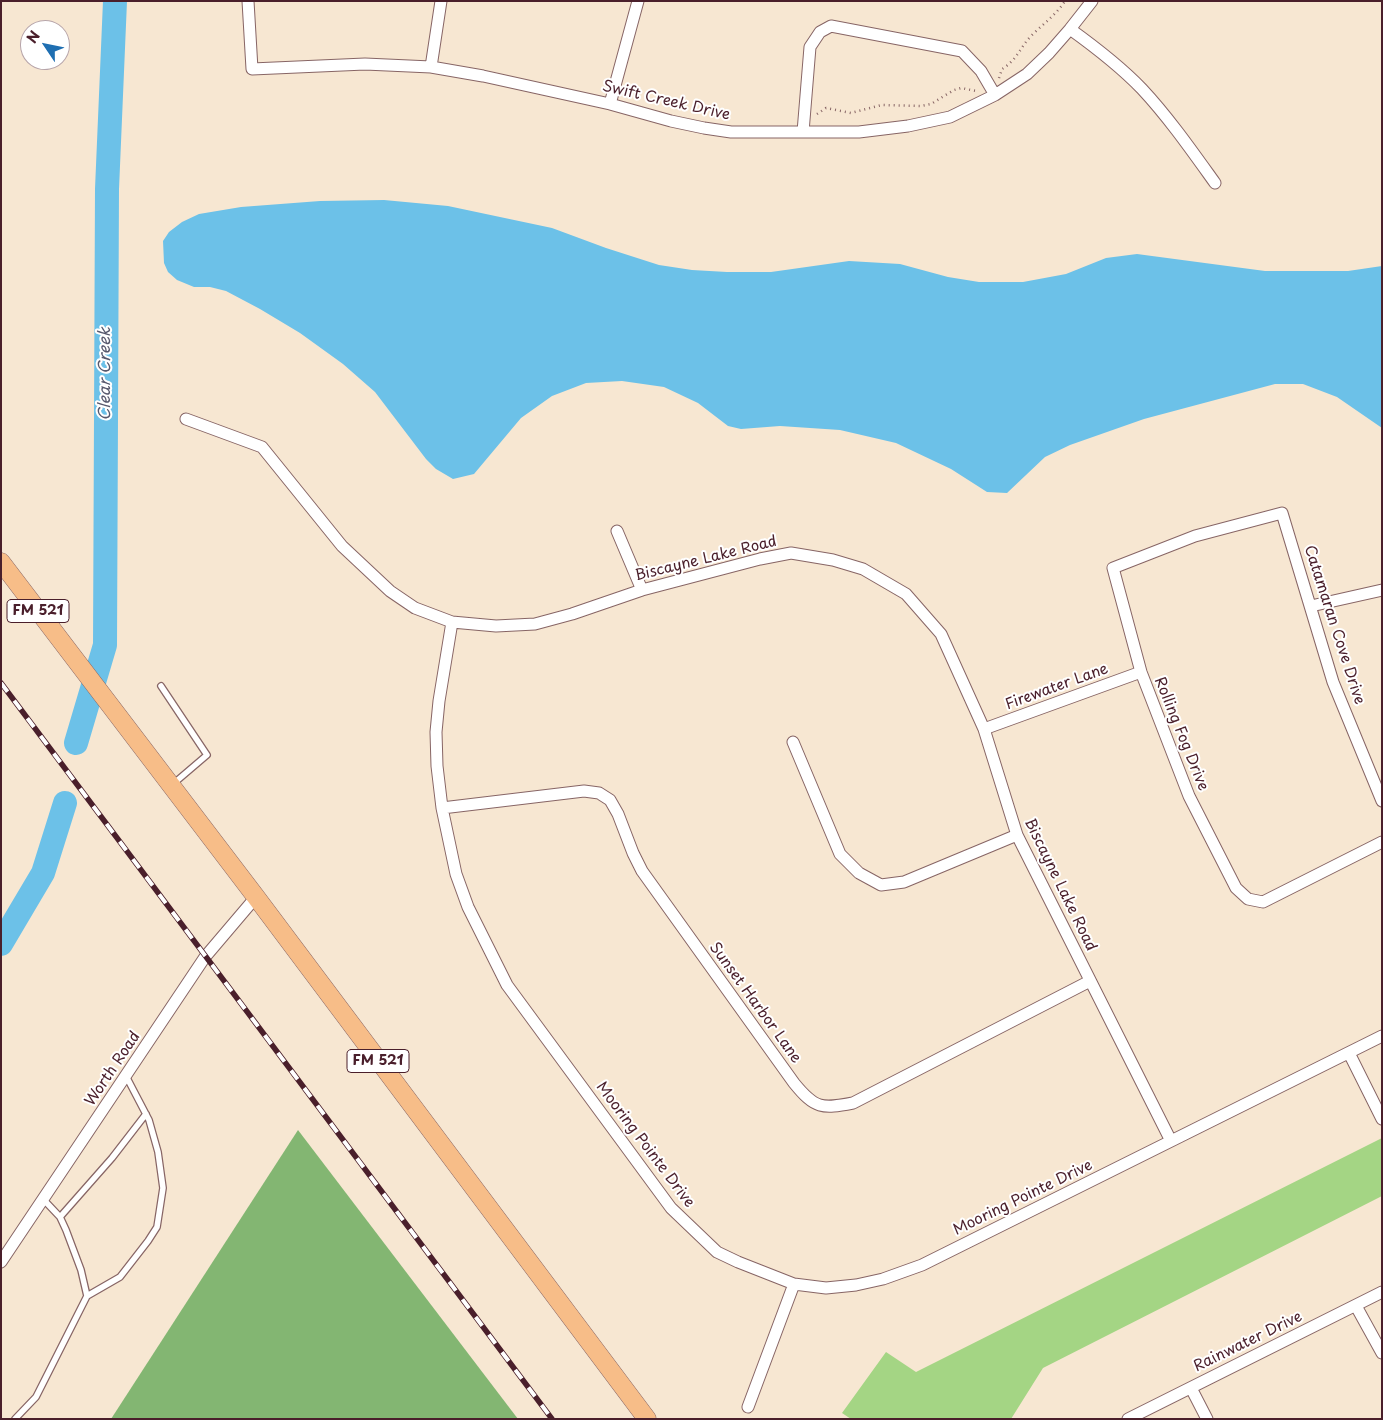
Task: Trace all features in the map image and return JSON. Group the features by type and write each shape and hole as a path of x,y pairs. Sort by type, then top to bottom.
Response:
{"main road":[{"name":"FM 521","path":"1,562 256,897 646,1419"}],"street":[{"name":"Swift Creek Drive","path":"248,1 252,69 365,64 431,67 483,76 610,104 671,121 731,132 803,128 859,132 908,126 950,117 995,95 1027,74 1070,29 1092,1"},
{"path":"431,67 442,1"},
{"path":"610,104 638,1"},
{"path":"803,128 810,47 820,32 831,26 962,51 981,71 995,95"},
{"path":"1070,29 1112,60 1140,87 1178,131 1215,184"},
{"name":"Biscayne Lake Road","path":"186,419 262,447 342,546 390,591 415,608 452,622 496,626 535,624 572,614 642,590 790,553 833,560 863,569 906,594 941,634 984,729 1017,835 1171,1141"},
{"name":"Rolling Fog Drive","path":"1282,513 1195,536 1113,568 1141,672 1189,796 1236,888 1248,899 1263,902 1382,842"},
{"name":"Catamaran Cove Drive","path":"1282,513 1333,682 1382,802"},
{"path":"617,531 642,590"},
{"path":"1311,606 1382,590"},
{"name":"Mooring Pointe Drive","path":"452,622 439,701 436,732 437,766 442,808 456,874 468,908 507,985 671,1208 717,1252 738,1262 794,1284 826,1288 856,1285 883,1279 922,1265 1382,1036"},
{"name":"Firewater Lane","path":"984,729 1141,672"},
{"path":"793,742 840,854 859,873 881,885 904,882 1017,835"},
{"name":"Sunset Harbor Lane","path":"442,808 584,791 598,793 610,800 618,814 642,871 794,1083 806,1098 827,1108 853,1103 1090,981"},
{"name":"Worth Road","path":"1,1262 205,957 256,897"},
{"path":"1349,1052 1382,1119"},
{"path":"748,1407 794,1284"},
{"name":"Rainwater Drive","path":"1128,1419 1382,1292"},
{"path":"1356,1306 1382,1353"},
{"path":"1191,1388 1207,1419"}],"lane":[{"path":"162,686 207,755 171,786"},
{"path":"15,1419 36,1398 87,1296 120,1277 157,1227 163,1188 158,1152 146,1114 126,1076"},
{"path":"60,1217 112,1158 146,1114"},
{"path":"43,1199 60,1217 81,1270 87,1296"}],"path":[{"path":"803,128 826,108 852,113 882,105 921,106 931,104 954,90 961,88 995,95 1002,68 1015,59 1030,38 1059,10 1065,1"}],"green space":[{"path":"298,1130 518,1419 111,1419"},
{"path":"1382,1138 1382,1196 1043,1368 1011,1419 851,1419 842,1413 886,1352 916,1372"}],"water":[{"path":"384,200 448,206 552,228 659,265 692,270 771,272 849,261 900,264 948,277 979,282 1023,282 1066,274 1106,258 1137,254 1265,271 1348,271 1382,266 1382,428 1337,397 1303,384 1275,384 1144,419 1070,445 1045,457 1007,493 987,492 951,469 896,443 840,430 780,426 741,429 728,426 698,403 664,387 622,381 586,383 552,396 521,418 474,474 453,479 436,469 426,459 375,392 343,364 300,333 226,291 210,287 194,287 177,280 168,272 164,263 163,241 169,232 182,222 199,214 241,207 320,201"}],"waterway":[{"name":"Clear Creek","path":"76,743 105,645 107,189 115,1"},
{"name":"Clear Creek","path":"1,944 43,873 65,803"}],"railway":[{"path":"1,683 552,1419"}]}
